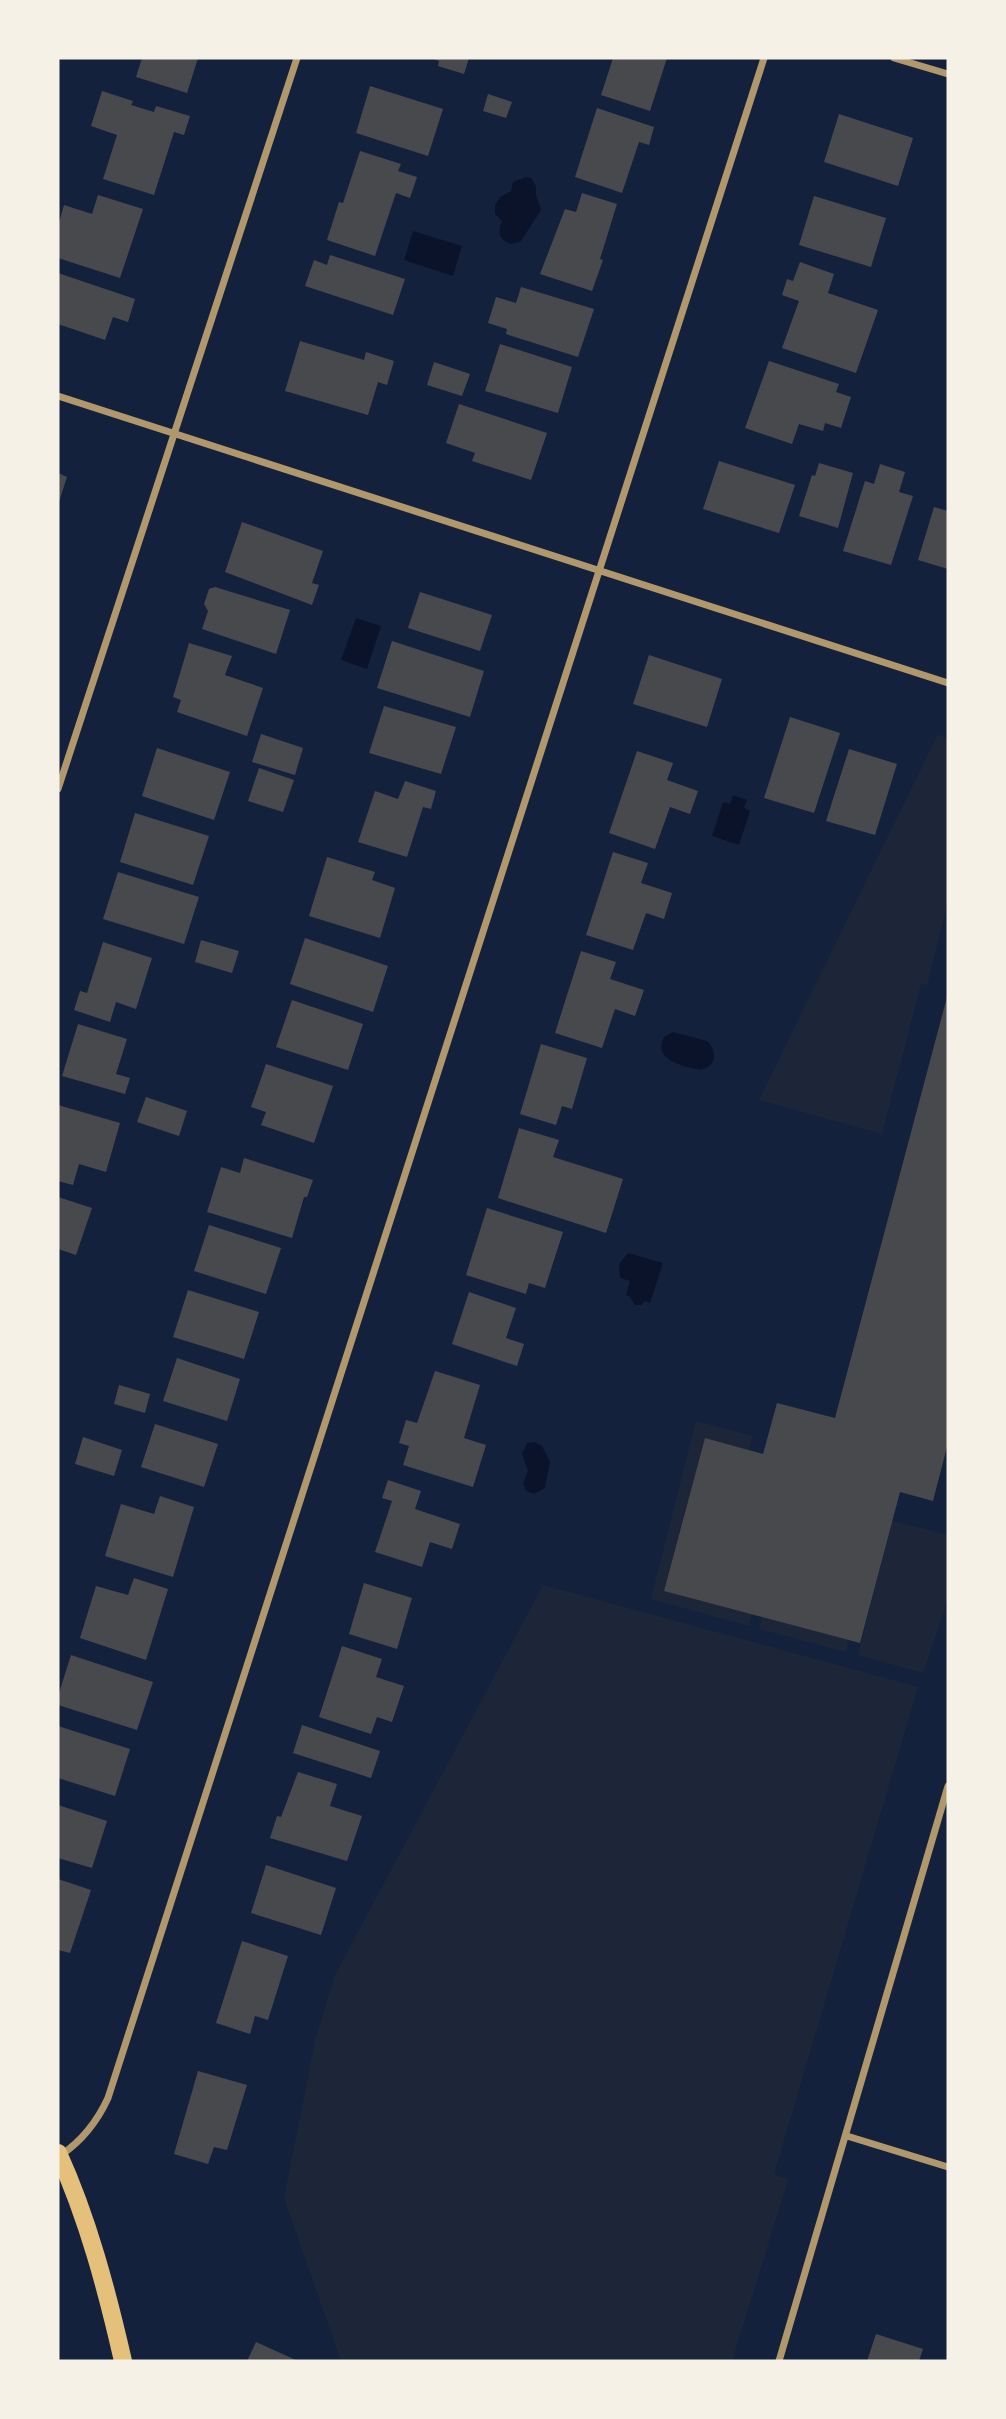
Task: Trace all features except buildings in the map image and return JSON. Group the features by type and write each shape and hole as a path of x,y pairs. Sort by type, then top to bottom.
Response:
{"main road":[{"path":"59,2155 102,2279 122,2361"}],"street":[{"path":"58,789 297,58"},
{"path":"59,2155 74,2147 88,2132 108,2098 764,58"},
{"path":"894,58 948,75"},
{"path":"58,396 948,683"},
{"path":"779,2361 948,1786"},
{"path":"847,2136 948,2167"}],"shaded area":[{"path":"531,178 536,186 541,210 521,241 512,244 500,236 502,221 495,214 495,205 500,197 511,191 513,182"},
{"path":"413,231 462,246 453,276 404,260"},
{"path":"356,618 381,626 367,669 341,660"},
{"path":"938,734 948,739 948,901 927,985 921,984 882,1134 759,1100"},
{"path":"733,795 747,800 744,808 750,811 739,845 712,836 723,802 730,804"},
{"path":"673,1032 707,1041 714,1052 712,1064 698,1070 666,1058 662,1044 664,1037"},
{"path":"628,1253 663,1263 650,1303 645,1301 641,1305 635,1305 626,1295 630,1281 620,1278 619,1264"},
{"path":"696,1421 753,1436 749,1450 705,1439 664,1591 752,1614 749,1626 651,1599"},
{"path":"535,1442 542,1446 550,1462 545,1488 534,1494 526,1491 523,1483 528,1471 522,1454 527,1443"},
{"path":"892,1521 948,1535 948,1599 923,1673 858,1655"},
{"path":"543,1585 918,1687 774,2174 788,2180 732,2361 341,2361 284,2198 315,2041 334,1977"},
{"path":"762,1617 848,1640 846,1652 759,1629"}]}
